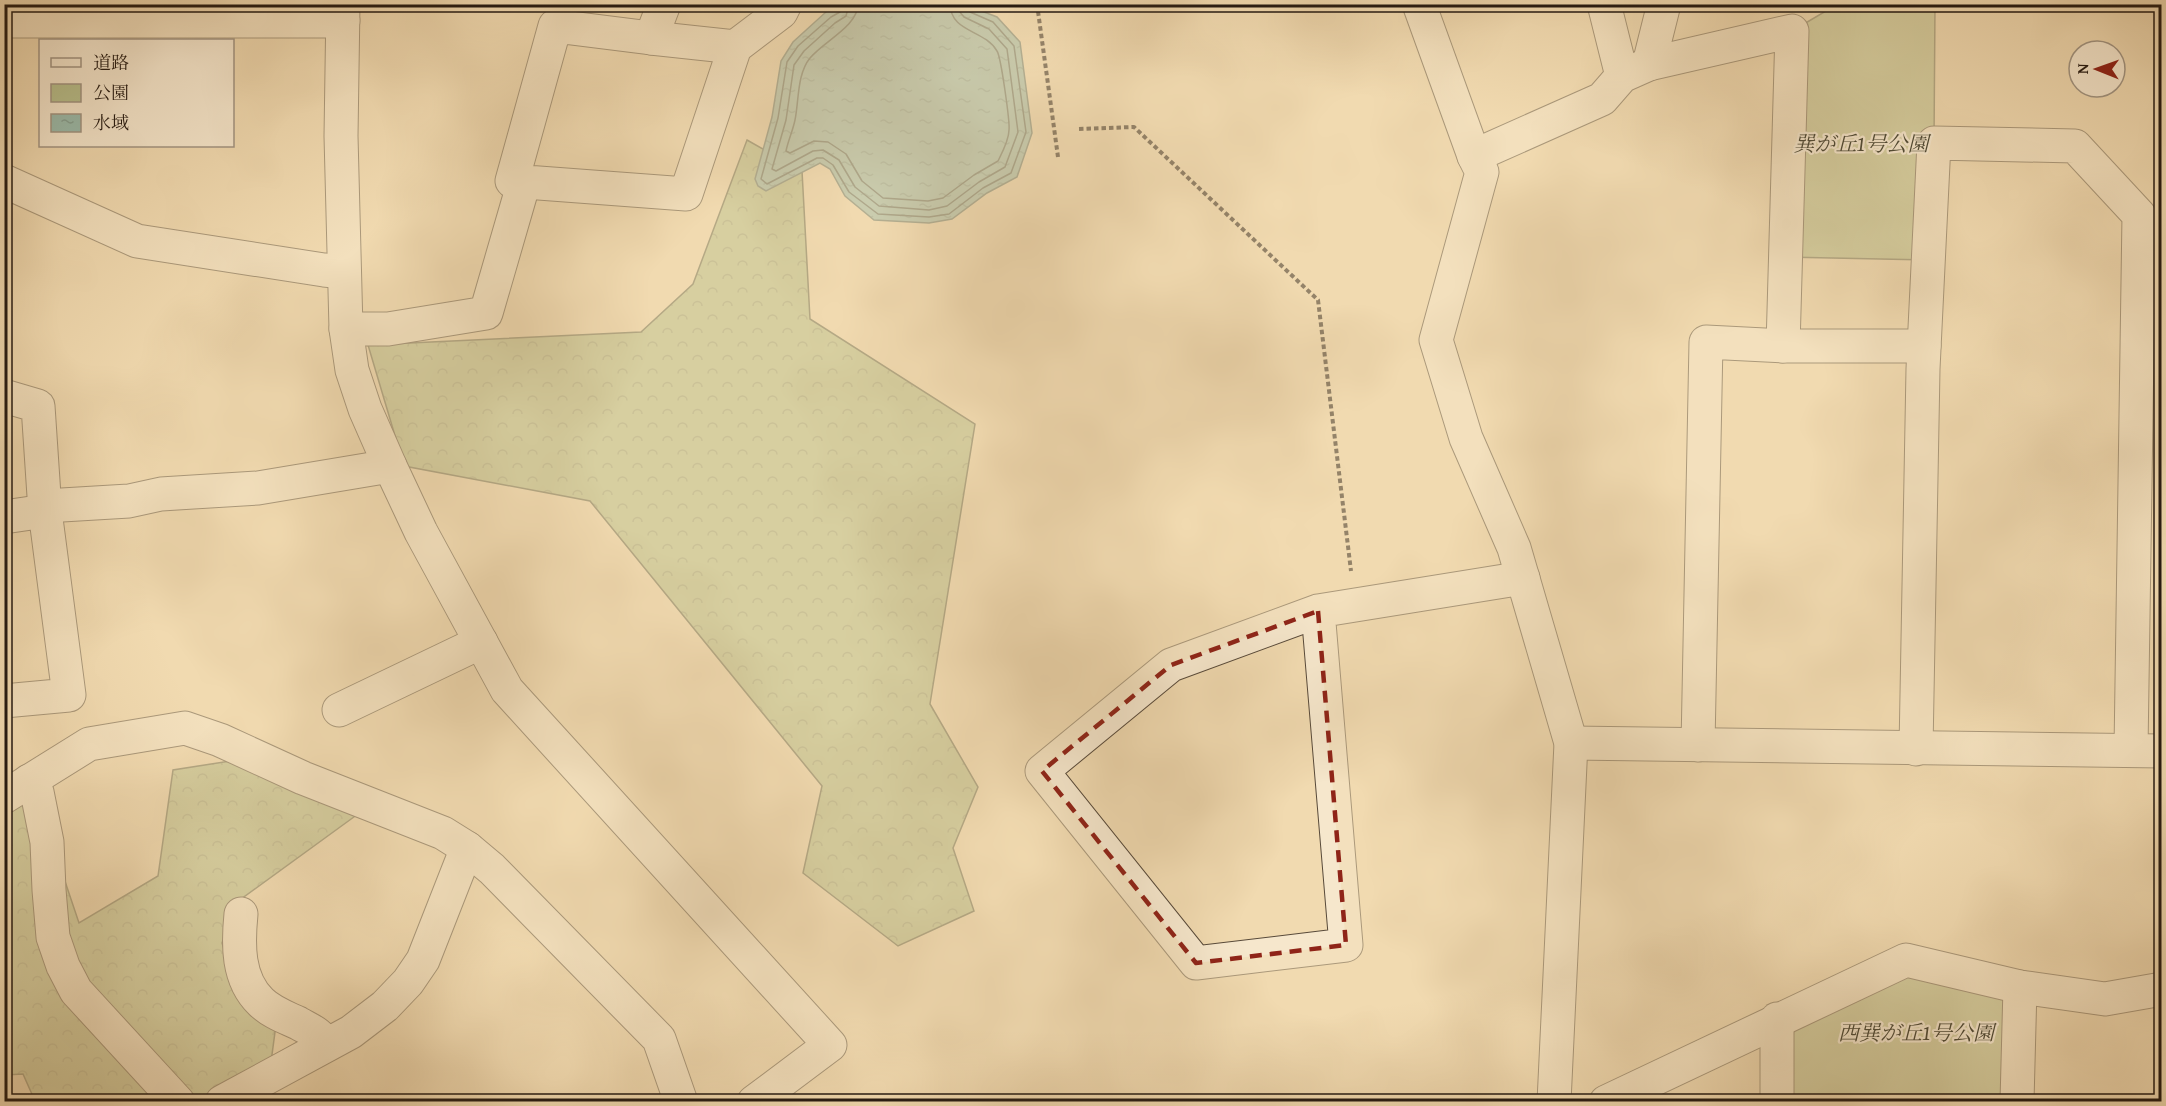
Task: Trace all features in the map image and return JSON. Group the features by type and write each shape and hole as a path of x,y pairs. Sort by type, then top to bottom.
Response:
{"street":[{"path":"651,38 663,4"},
{"path":"735,46 555,26 512,181 686,194 735,46 781,12 785,4"},
{"path":"1419,4 1474,156 1482,171 1436,340 1466,438 1514,548 1571,743 1554,1101"},
{"path":"1604,4 1636,70"},
{"path":"1636,70 1664,4"},
{"path":"4,21 343,13 341,136 346,329 356,380 365,409 421,532 507,690 830,1045 754,1101"},
{"path":"1474,156 1602,99 1636,70 1792,31 1783,346"},
{"path":"1571,743 1916,749 2146,750 2149,339 2139,215 2074,146 1934,143 1924,346 1916,749"},
{"path":"4,181 137,241 344,272"},
{"path":"346,329 388,328 486,314 524,182"},
{"path":"1698,745 1706,342 1783,346 1924,346"},
{"path":"4,396 38,406 45,508 69,696 4,701"},
{"path":"4,517 45,508 129,501 160,494 258,488 390,466"},
{"path":"1318,611 1346,945 1196,963 1042,771 1172,665 1318,611 1523,578"},
{"path":"339,710 481,642"},
{"path":"17,789 89,744 185,728 220,740 303,778 443,833 492,869 659,1039 681,1101"},
{"path":"17,789 37,792 48,842 48,890 53,937 63,966 76,991 178,1101"},
{"path":"222,1101 351,1032 385,1006 408,982 423,960 466,848"},
{"path":"241,914 238,945 244,974 260,1001 273,1011 322,1036 327,1045"},
{"path":"1606,1101 1906,960 2020,987 2105,999 2162,989"},
{"path":"2017,1101 2020,987"},
{"path":"1777,1019 1777,1101"}],"path":[{"path":"1037,4 1058,158"},
{"path":"1079,129 1134,127 1318,300 1356,605"}],"highlighted area":[{"path":"1318,611 1346,945 1196,963 1042,771 1171,665"}],"green space":[{"name":"巽が丘1号公園","path":"1836,5 1935,5 1934,143 1928,260 1784,257 1792,31"},
{"path":"747,140 802,171 810,319 975,424 930,704 978,787 953,848 974,911 898,946 803,873 822,786 590,501 404,466 368,345 641,332 693,284"},
{"path":"262,756 369,806 237,902 222,943 235,982 279,1002 271,1062 220,1101 35,1101 23,1074 5,1075 5,815 36,795 79,923 158,876 173,770"},
{"name":"西巽が丘1号公園","path":"1906,960 2020,987 2011,1101 1784,1101 1777,1019"}],"water":[{"path":"841,4 966,5 997,17 1020,42 1032,133 1017,177 987,193 952,219 929,223 874,220 845,196 830,169 820,163 766,191 758,186 755,179 772,117 781,61 793,42 827,11"}]}
